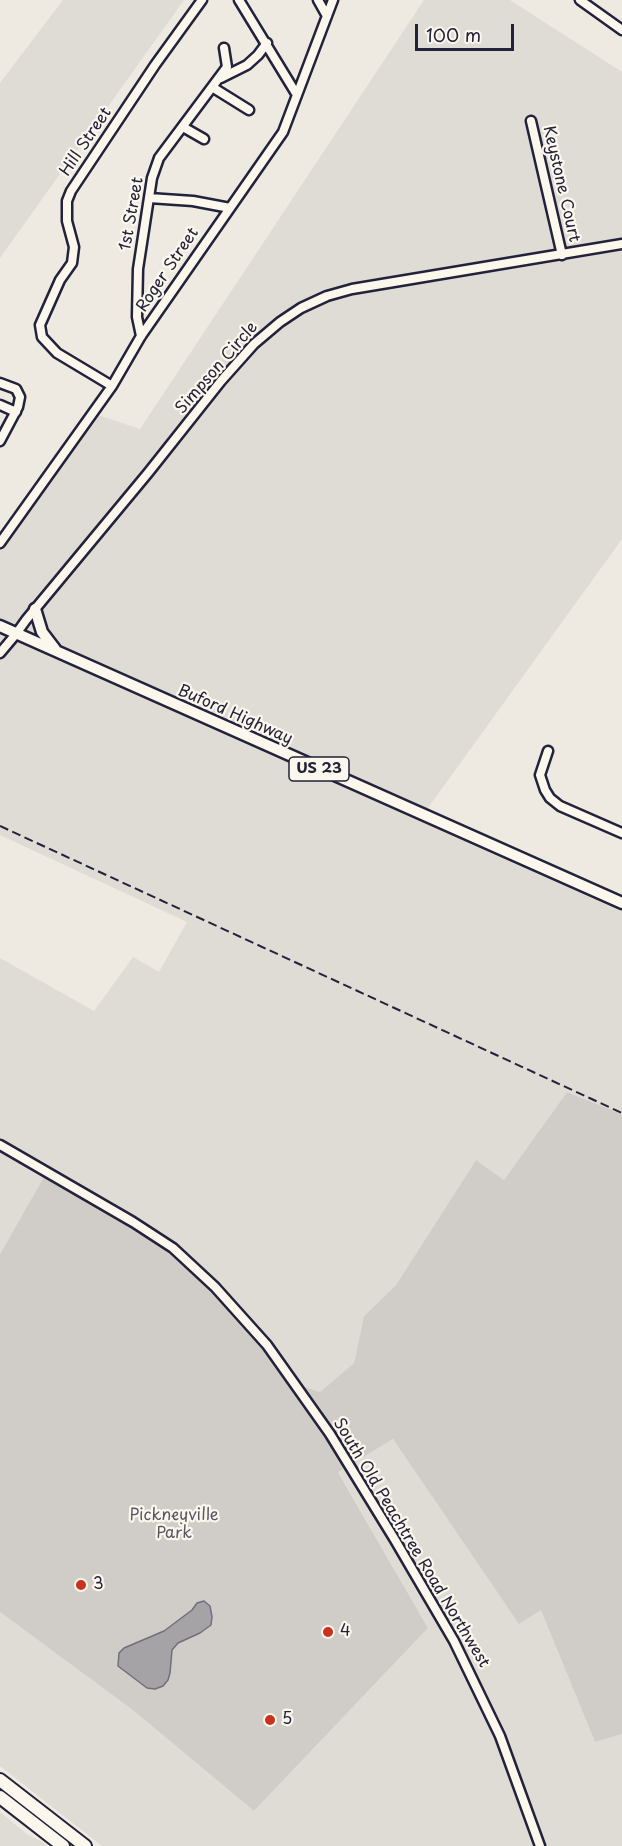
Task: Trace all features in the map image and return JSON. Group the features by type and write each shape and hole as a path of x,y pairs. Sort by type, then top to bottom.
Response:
{"highway":[{"path":"0,1780 85,1846"},
{"path":"0,1797 63,1846"}],"main road":[{"path":"35,609 42,632 57,652"},
{"name":"Buford Highway","path":"0,626 622,903"}],"street":[{"name":"Hill Street","path":"112,386 57,353 42,337 40,325 60,280 72,263 74,247 67,221 67,201 71,191 155,65 202,0"},
{"path":"239,0 297,95"},
{"path":"318,0 327,16"},
{"name":"Roger Street","path":"0,543 112,386 141,336 283,132 333,0"},
{"path":"580,0 622,30"},
{"name":"1st Street","path":"141,336 137,317 138,269 152,178 159,158 212,87 221,78 247,65 267,43"},
{"path":"221,78 227,67 224,48"},
{"path":"212,87 249,110"},
{"name":"Keystone Court","path":"531,121 562,255"},
{"path":"183,127 204,139"},
{"path":"149,198 193,201 230,208"},
{"name":"Simpson Circle","path":"0,653 228,373 254,344 301,308 352,289 622,244"},
{"path":"0,383 16,389 20,397 16,412 0,441"},
{"path":"0,405 16,412"},
{"path":"548,751 540,775 550,798 560,806 622,833"},
{"name":"South Old Peachtree Road Northwest","path":"0,1145 133,1222 173,1248 215,1287 267,1345 333,1439 454,1641 501,1736 540,1846"}],"shaded area":[{"path":"63,0 184,0 0,258 0,83"},
{"path":"424,0 510,0 622,72 622,539 425,812 622,900 622,1114 567,1092 504,1180 476,1160 396,1285 364,1316 354,1363 320,1392 284,1380 257,1340 45,1175 0,1254 0,958 94,1011 133,957 159,972 187,922 0,835 0,541 92,413 140,429"},
{"path":"393,1439 519,1623 541,1609 595,1742 622,1734 622,1846 102,1846 0,1766 0,1612 134,1711 254,1811 428,1628 338,1471"},
{"path":"204,1601 210,1606 211,1625 178,1643 172,1650 170,1673 163,1686 155,1689 147,1688 118,1666 119,1653 124,1648 164,1631 192,1610 197,1603"},
{"path":"0,1812 28,1835 47,1846 0,1846"}],"green space":[{"name":"Pickneyville Park","path":"567,1092 622,1114 622,1734 595,1742 541,1610 519,1624 393,1439 338,1472 428,1628 254,1811 134,1711 0,1612 0,1254 45,1175 126,1221 172,1252 230,1309 257,1340 284,1380 320,1392 354,1363 364,1316 396,1285 476,1160 504,1180"}],"railway":[{"path":"0,826 622,1113"}],"place":[{"name":"3","path":"81,1585"},
{"name":"4","path":"328,1632"},
{"name":"5","path":"270,1720"}]}
